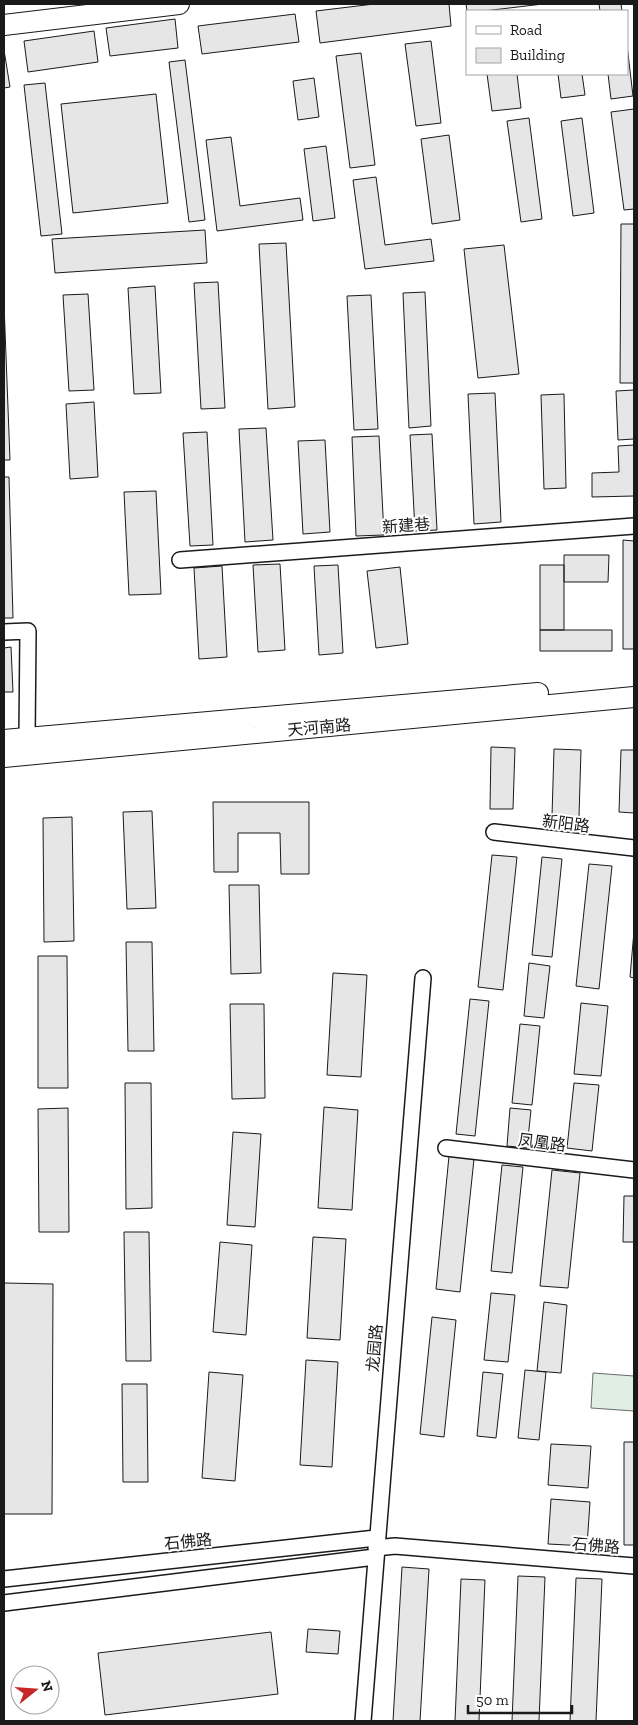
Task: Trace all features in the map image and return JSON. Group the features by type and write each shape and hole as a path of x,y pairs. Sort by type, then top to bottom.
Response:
{"main road":[{"path":"4,25 179,4"},
{"name":"天河南路","path":"4,740 634,684"},
{"name":"天河南路","path":"4,758 634,697"}],"street":[{"name":"新建巷","path":"180,560 634,526"},
{"path":"4,632 28,631 28,738"},
{"name":"新阳路","path":"494,832 634,848"},
{"name":"龙园路","path":"363,1721 423,978"},
{"name":"凤凰路","path":"446,1148 634,1170"},
{"name":"石佛路","path":"4,1579 395,1546 634,1566"},
{"name":"石佛路","path":"4,1603 376,1547"}],"green space":[{"path":"593,1373 634,1376 634,1411 591,1408"}],"building":[{"path":"374,4 449,4 451,26 320,43 316,11"},
{"path":"466,4 543,4 492,10 467,10"},
{"path":"599,4 621,4 622,10 600,10"},
{"path":"295,14 299,42 202,54 198,26"},
{"path":"175,19 178,48 110,56 106,28"},
{"path":"94,31 98,62 28,72 24,41"},
{"path":"431,41 441,123 416,126 405,44"},
{"path":"4,50 10,87 4,88"},
{"path":"361,53 375,165 350,168 336,56"},
{"path":"628,54 633,96 611,99 608,75 628,75"},
{"path":"185,60 205,220 189,222 169,62"},
{"path":"487,75 517,75 521,108 492,111"},
{"path":"558,75 582,75 585,95 561,98"},
{"path":"314,78 319,117 298,120 293,81"},
{"path":"45,83 62,234 41,236 24,85"},
{"path":"156,94 168,203 73,213 61,104"},
{"path":"634,109 634,209 624,210 611,112"},
{"path":"529,118 542,219 521,222 507,121"},
{"path":"582,118 594,213 573,216 561,121"},
{"path":"449,135 460,220 432,224 421,139"},
{"path":"231,137 240,206 300,198 303,220 217,231 206,140"},
{"path":"326,146 335,218 313,221 304,149"},
{"path":"376,177 385,245 431,239 434,261 365,269 353,180"},
{"path":"621,224 634,224 634,383 620,383"},
{"path":"205,230 207,263 55,273 52,239"},
{"path":"286,243 295,407 268,409 259,244"},
{"path":"504,245 519,374 478,378 464,249"},
{"path":"218,282 225,408 201,409 194,283"},
{"path":"155,286 161,393 134,394 128,288"},
{"path":"425,292 431,426 409,428 403,293"},
{"path":"88,294 94,390 69,391 63,295"},
{"path":"371,295 378,429 354,430 347,296"},
{"path":"4,304 10,460 4,460"},
{"path":"634,390 634,439 618,440 616,391"},
{"path":"495,393 501,522 474,524 468,394"},
{"path":"564,394 566,488 544,489 541,395"},
{"path":"94,402 98,477 70,479 66,404"},
{"path":"266,428 273,540 245,542 239,429"},
{"path":"207,432 213,545 190,546 183,433"},
{"path":"432,434 437,530 415,531 410,435"},
{"path":"379,436 384,535 356,536 352,437"},
{"path":"325,440 330,532 303,534 298,441"},
{"path":"634,445 634,496 592,497 592,473 619,472 618,446"},
{"path":"4,477 9,477 13,618 4,618"},
{"path":"156,491 161,594 129,595 124,492"},
{"path":"623,540 634,541 634,649 623,649"},
{"path":"564,555 609,555 608,582 564,582"},
{"path":"280,564 285,650 258,652 253,565"},
{"path":"338,565 343,653 319,655 314,566"},
{"path":"540,565 564,565 564,630 540,630"},
{"path":"222,566 227,657 199,659 194,568"},
{"path":"400,567 408,644 376,648 367,571"},
{"path":"540,630 612,630 612,651 540,651"},
{"path":"11,647 13,692 4,692 4,648"},
{"path":"491,747 515,748 513,809 490,809"},
{"path":"554,749 581,750 579,817 552,816"},
{"path":"621,750 634,750 634,813 619,812"},
{"path":"213,802 309,802 309,874 281,874 280,833 238,833 238,872 214,872"},
{"path":"152,811 156,908 127,909 123,812"},
{"path":"72,817 74,941 44,942 43,818"},
{"path":"492,855 517,857 503,990 478,987"},
{"path":"542,857 562,859 552,957 532,955"},
{"path":"589,864 612,866 599,989 576,986"},
{"path":"229,885 259,885 261,973 231,974"},
{"path":"634,931 634,978 630,977"},
{"path":"126,942 152,942 154,1051 128,1051"},
{"path":"38,956 67,956 68,1088 38,1088"},
{"path":"529,963 550,966 544,1018 524,1016"},
{"path":"333,973 367,975 361,1077 327,1075"},
{"path":"470,999 489,1001 475,1136 456,1134"},
{"path":"581,1003 608,1006 601,1076 574,1074"},
{"path":"230,1004 264,1004 265,1098 232,1099"},
{"path":"520,1024 540,1026 532,1105 512,1103"},
{"path":"125,1083 151,1083 152,1208 126,1209"},
{"path":"574,1083 599,1085 592,1151 567,1148"},
{"path":"324,1107 358,1110 352,1210 318,1208"},
{"path":"68,1108 69,1232 39,1232 38,1109"},
{"path":"510,1108 531,1110 527,1148 507,1146"},
{"path":"233,1132 261,1134 255,1227 227,1225"},
{"path":"449,1156 474,1159 460,1292 436,1289"},
{"path":"502,1165 523,1167 512,1273 491,1271"},
{"path":"552,1170 580,1173 568,1288 540,1286"},
{"path":"624,1196 634,1196 634,1242 623,1242"},
{"path":"124,1232 149,1232 151,1361 126,1361"},
{"path":"313,1237 346,1239 340,1340 307,1338"},
{"path":"220,1242 252,1245 246,1335 213,1332"},
{"path":"4,1283 53,1284 52,1514 4,1514"},
{"path":"491,1293 515,1295 508,1362 484,1360"},
{"path":"544,1302 567,1305 561,1373 537,1371"},
{"path":"432,1317 456,1320 444,1437 420,1434"},
{"path":"306,1360 338,1362 332,1467 300,1465"},
{"path":"525,1370 546,1372 539,1440 518,1438"},
{"path":"209,1372 243,1375 235,1481 202,1478"},
{"path":"483,1372 503,1374 496,1438 477,1436"},
{"path":"122,1384 147,1384 148,1482 123,1482"},
{"path":"624,1442 634,1442 634,1545 624,1545"},
{"path":"551,1444 591,1446 588,1488 548,1485"},
{"path":"551,1499 590,1502 587,1546 548,1544"},
{"path":"402,1567 429,1569 420,1721 393,1721"},
{"path":"518,1576 545,1577 539,1721 512,1721"},
{"path":"576,1578 602,1579 596,1721 570,1721"},
{"path":"461,1579 485,1580 479,1721 455,1721"},
{"path":"308,1629 340,1631 338,1654 306,1652"},
{"path":"271,1632 278,1694 105,1715 98,1653"}]}
